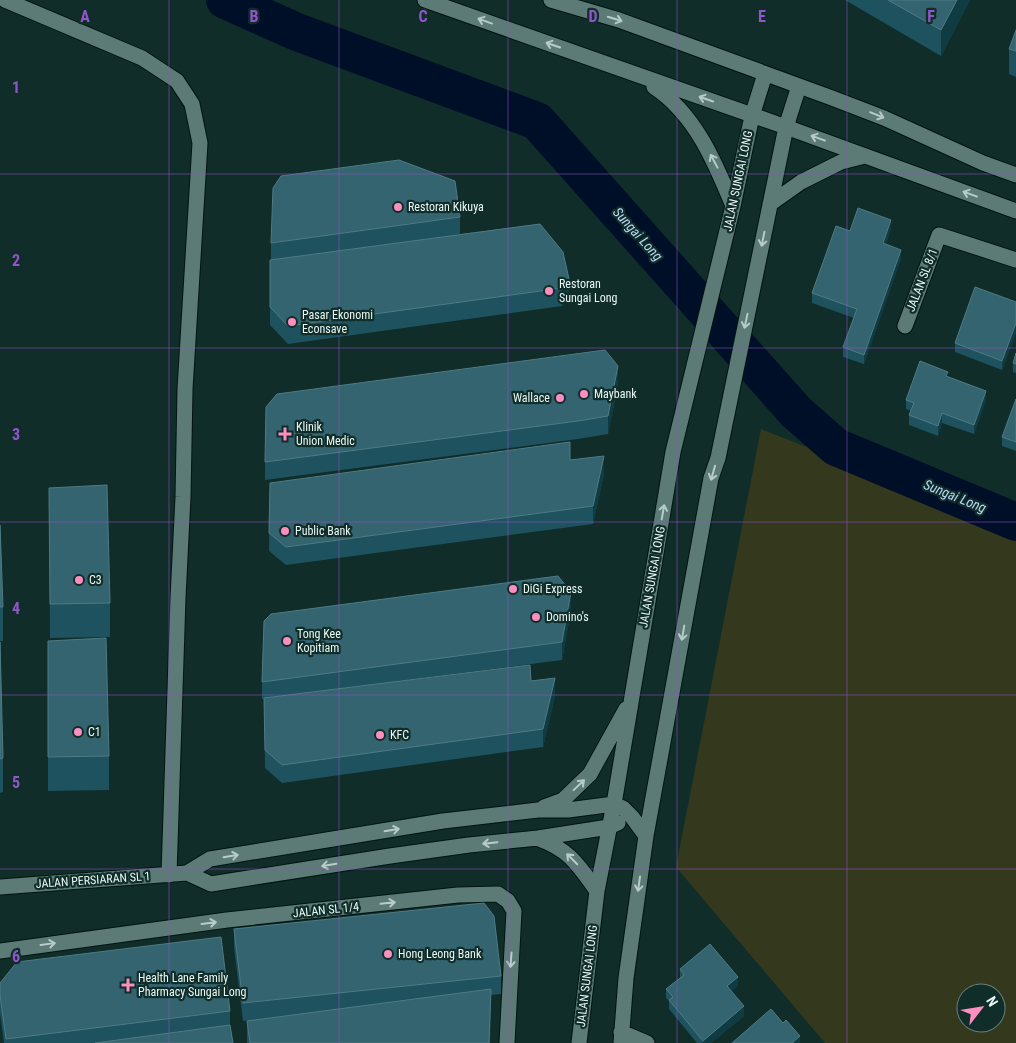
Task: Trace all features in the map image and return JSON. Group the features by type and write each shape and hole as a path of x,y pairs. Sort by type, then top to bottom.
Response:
{"street":[{"path":"5,0 142,58 177,81 192,104 200,143 185,389 183,496 169,875"},
{"name":"JALAN SUNGAI LONG","path":"425,0 752,116 786,126 1016,211"},
{"path":"551,0 619,20 799,86 884,118 983,163 1016,174"},
{"path":"635,74 668,96 695,129 716,166 733,206"},
{"name":"JALAN SUNGAI LONG","path":"580,1043 597,891 614,804 673,452 733,206 752,116 765,74"},
{"path":"648,1043 621,1037 626,978 646,836 711,478 718,458 786,126 799,86"},
{"path":"770,204 800,182 841,162 865,156"},
{"name":"JALAN SL 8/1","path":"905,326 939,235 1016,260"},
{"path":"538,810 563,800 590,774 632,698"},
{"path":"187,873 210,859 442,821 538,810 568,810 614,804 623,808 632,817 646,836"},
{"path":"187,873 211,884 459,846 538,838 610,827 632,817 652,804"},
{"path":"538,838 556,845 575,860 597,891"},
{"name":"JALAN PERSIARAN SL 1","path":"0,887 187,873"},
{"name":"JALAN SL 1/4","path":"0,951 227,920 458,895 498,894 508,901 514,911 507,1043"}],"green space":[{"path":"761,429 1016,529 1016,1043 825,1043 676,867"}],"building":[{"path":"888,0 957,0 941,30"},
{"path":"1016,30 1016,51 1009,49"},
{"path":"399,160 455,181 460,217 271,243 273,188 281,176"},
{"path":"858,208 891,220 883,243 901,250 864,355 843,347 857,309 812,293 836,226 850,231"},
{"path":"540,224 563,252 569,279 562,288 288,326 270,307 270,260"},
{"path":"975,287 1016,302 1016,323 1002,361 955,343"},
{"path":"605,350 618,366 608,416 265,462 266,407 277,394"},
{"path":"1016,353 1016,364 1013,363"},
{"path":"920,361 948,372 946,376 986,391 974,425 942,413 938,426 909,415 914,403 906,400"},
{"path":"1016,399 1016,442 1002,437"},
{"path":"570,442 570,460 604,456 593,506 286,547 269,533 270,483"},
{"name":"C3","path":"107,485 110,603 50,604 49,488"},
{"path":"0,525 3,607 0,607"},
{"path":"558,576 571,592 562,642 262,682 264,621 271,614"},
{"name":"C1","path":"106,638 109,756 48,757 48,641"},
{"path":"0,642 3,758 0,759"},
{"path":"530,665 531,681 555,678 543,729 282,765 265,750 264,698"},
{"path":"484,903 494,916 501,976 243,1003 234,929"},
{"path":"221,937 230,1011 6,1039 0,983 17,962"},
{"path":"710,944 738,977 727,986 744,1006 703,1041 669,1000 673,997 666,989 684,975 680,969"},
{"path":"491,989 489,1043 250,1043 247,1021"},
{"path":"771,1009 783,1023 786,1020 800,1036 793,1043 732,1043"},
{"path":"230,1025 233,1043 95,1043"}],"waterway":[{"name":"Sungai Long","path":"225,0 297,32 537,121 796,412 836,447 1016,522"}],"place":[{"name":"Restoran Kikuya","path":"398,207"},
{"name":"Restoran Sungai Long","path":"549,291"},
{"name":"Pasar Ekonomi Econsave","path":"292,322"},
{"name":"Maybank","path":"584,394"},
{"name":"Wallace","path":"560,398"},
{"name":"Klinik Union Medic","path":"285,434"},
{"name":"Public Bank","path":"285,531"},
{"name":"C3","path":"79,580"},
{"name":"DiGi Express","path":"513,589"},
{"name":"Domino's","path":"536,617"},
{"name":"Tong Kee Kopitiam","path":"287,641"},
{"name":"C1","path":"78,732"},
{"name":"KFC","path":"380,735"},
{"name":"Hong Leong Bank","path":"388,954"},
{"name":"Health Lane Family Pharmacy Sungai Long","path":"128,985"}]}
